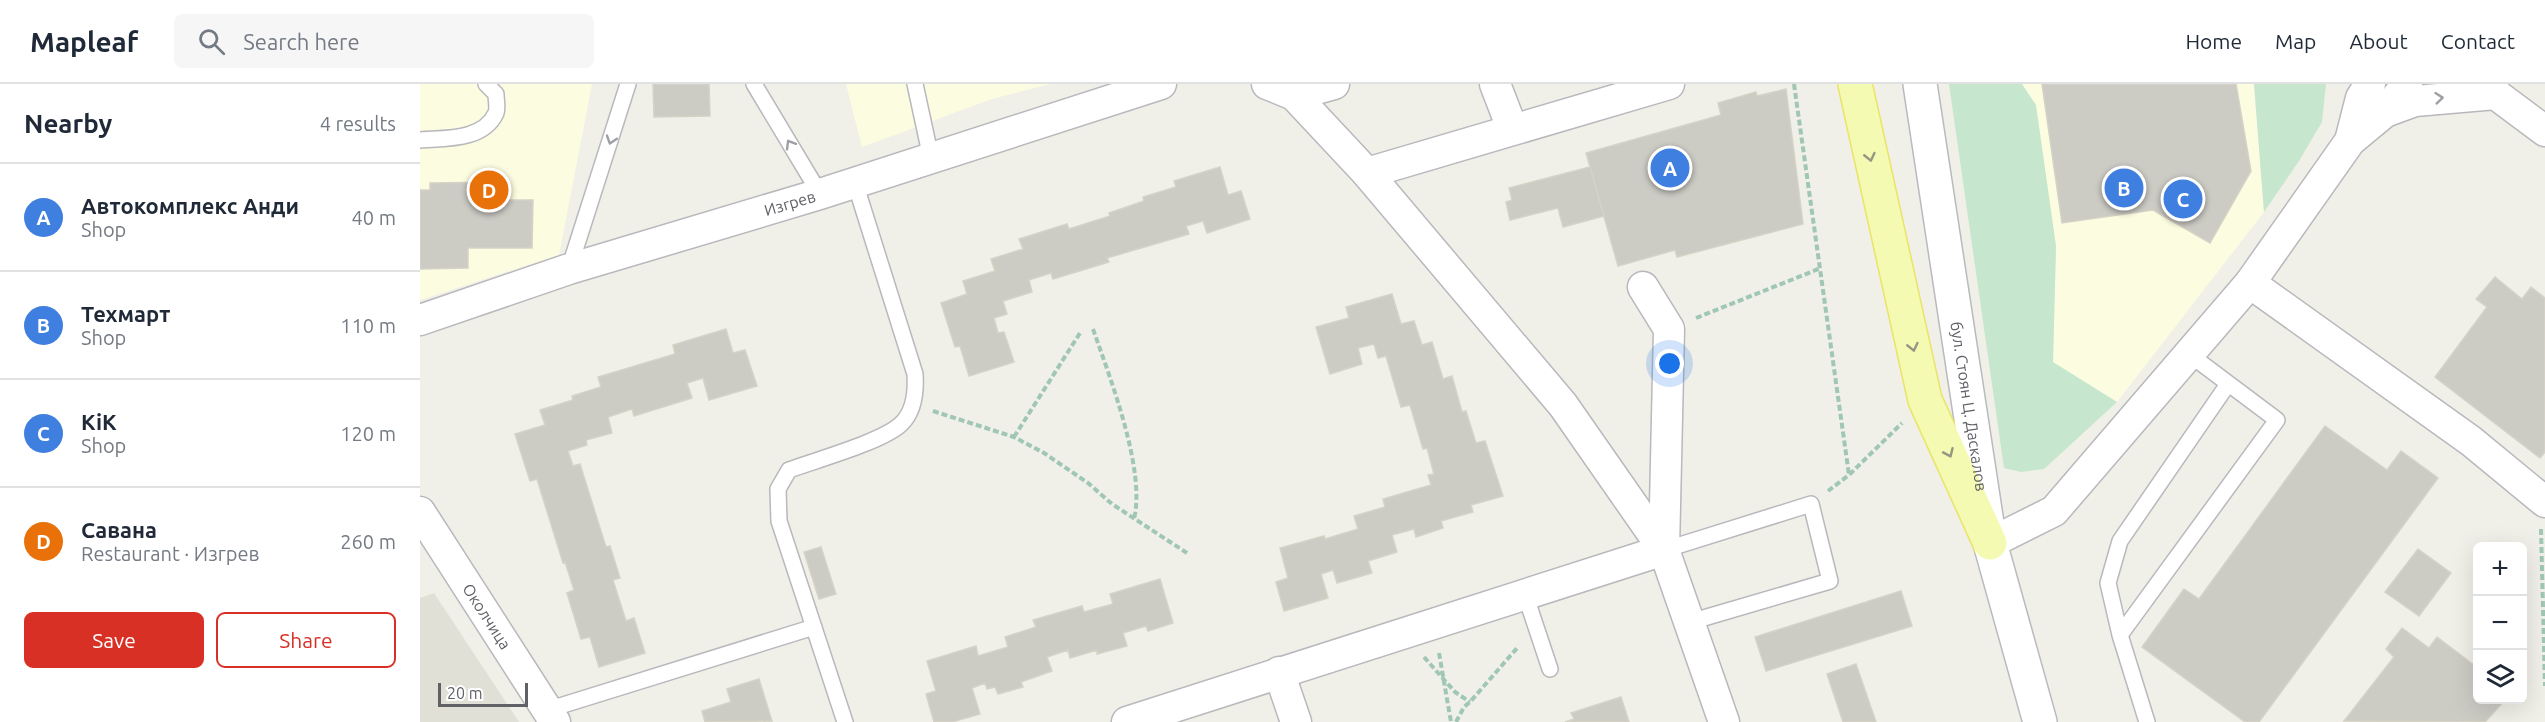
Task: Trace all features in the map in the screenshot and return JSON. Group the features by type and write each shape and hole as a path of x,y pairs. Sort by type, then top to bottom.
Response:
{"main road":[{"path":"1856,92 1925,400 1990,543"}],"street":[{"name":"Изгрев","path":"420,320 569,269 820,194 1161,84"},
{"path":"1280,89 1334,84"},
{"path":"1495,84 1512,128"},
{"path":"1367,173 1512,128 1669,84"},
{"name":"бул. Стоян Ц. Даскалов","path":"1920,84 1990,543 2040,722"},
{"path":"2368,94 2407,84"},
{"path":"1280,89 1367,173 1563,405 1664,549 1724,722"},
{"path":"2368,94 2415,101 2489,89 2545,130"},
{"path":"1990,543 2054,511 2250,283 2350,141 2368,94"},
{"path":"2250,283 2471,441 2543,500"},
{"path":"1642,287 1669,329 1664,549"},
{"name":"Околчица","path":"420,512 551,716"},
{"path":"1127,722 1664,549"},
{"path":"1279,672 1296,722"}],"lane":[{"path":"420,140 464,137 486,126 496,112 496,94 486,84"},
{"path":"569,269 628,84"},
{"path":"753,84 820,194"},
{"path":"915,84 931,158"},
{"path":"845,722 779,521 778,489 789,470 888,434 904,422 912,406 916,390 915,374 855,183"},
{"path":"2120,635 2277,420 2188,354"},
{"path":"2147,722 2120,635 2108,583 2120,541 2228,384"},
{"path":"1664,549 1811,504 1830,581 1690,622"},
{"path":"1524,594 1550,669"},
{"path":"551,716 814,627"}],"path":[{"path":"1794,84 1849,475"},
{"path":"1669,329 1821,268"},
{"path":"1093,329 1119,406 1129,450 1138,503 1134,519"},
{"path":"1014,437 1080,333"},
{"path":"1811,504 1849,475 1925,400"},
{"path":"912,406 1014,437 1067,467 1134,519 1187,554"},
{"path":"2543,500 2545,686"},
{"path":"1433,623 1451,722"},
{"path":"1456,722 1464,707 1536,628"},
{"path":"1405,632 1455,692 1470,702"}],"shaded area":[{"path":"420,84 592,84 559,255 420,300"},
{"path":"846,84 1050,84 992,99 862,147"},
{"path":"1949,84 2022,84 2036,105 2056,246 2053,362 2117,402 2044,469 2021,472 2004,468"},
{"path":"2022,84 2254,84 2264,212 2117,402 2053,363 2056,246"},
{"path":"2254,84 2326,84 2322,122 2264,212"},
{"path":"434,593 519,722 420,722 420,598"}],"building":[{"path":"653,84 709,84 710,116 654,117"},
{"path":"2042,84 2236,84 2251,171 2210,243 2153,210 2062,223"},
{"path":"1786,89 1803,224 1677,257 1675,250 1618,266 1586,153 1721,115 1718,103 1756,92 1757,96"},
{"path":"1220,167 1228,195 1241,191 1250,219 1207,233 1203,221 1186,226 1189,234 1107,258 1109,262 1053,279 1051,273 1029,280 1032,292 1003,301 1007,314 994,318 998,333 1004,332 1014,362 969,376 960,346 955,347 941,303 967,294 963,281 995,271 991,259 1023,249 1019,239 1067,224 1069,229 1110,216 1109,213 1144,201 1143,197 1176,187 1174,181"},
{"path":"1590,167 1604,216 1563,227 1558,208 1510,220 1506,202 1512,200 1509,188"},
{"path":"506,182 507,200 533,200 532,248 468,248 468,268 420,269 420,190 430,190 430,183"},
{"path":"2495,277 2522,299 2531,287 2545,298 2545,452 2540,458 2435,377 2487,307 2476,299"},
{"path":"1392,294 1401,324 1414,321 1422,345 1432,342 1443,379 1452,376 1462,412 1466,411 1476,443 1485,441 1503,496 1471,505 1473,512 1441,521 1443,528 1416,537 1414,529 1392,535 1397,552 1368,561 1372,573 1337,583 1333,570 1321,574 1328,598 1284,611 1276,582 1288,578 1280,548 1324,536 1325,539 1358,529 1354,516 1385,507 1383,499 1431,485 1428,475 1434,474 1427,448 1423,449 1410,405 1401,407 1386,356 1378,358 1374,344 1358,348 1362,364 1330,374 1316,327 1349,318 1346,307"},
{"path":"726,329 733,353 745,350 757,386 709,400 703,378 687,383 692,398 634,416 632,409 608,417 612,433 586,440 587,445 568,451 573,466 580,464 606,547 610,546 620,578 613,580 626,621 634,618 645,653 599,667 590,637 581,639 567,593 574,590 565,562 563,563 537,479 530,481 515,434 545,425 540,410 573,400 572,396 601,387 598,377 675,354 673,345"},
{"path":"2325,426 2387,470 2401,451 2438,478 2259,722 2245,722 2142,647 2184,589 2199,599"},
{"path":"821,547 836,594 819,599 804,552"},
{"path":"2418,549 2451,573 2419,616 2385,592"},
{"path":"1160,579 1173,623 1148,631 1146,626 1123,633 1127,646 1097,654 1097,650 1070,658 1068,650 1047,657 1052,671 1021,682 1023,687 998,694 995,687 987,689 985,683 972,688 980,714 952,722 934,722 926,694 936,691 927,661 976,646 978,656 1008,647 1005,637 1036,627 1033,620 1082,606 1084,612 1113,604 1110,594"},
{"path":"1901,591 1912,626 1766,671 1755,637"},
{"path":"2402,628 2429,648 2437,637 2473,664 2473,704 2501,704 2485,722 2344,721 2394,657 2386,649"},
{"path":"1856,664 1876,722 1843,722 1827,674"},
{"path":"759,679 772,721 705,722 702,711 731,702 727,689"},
{"path":"1621,697 1629,722 1565,722 1574,719 1571,713"}],"place":[{"name":"Автокомплекс Анди","path":"1670,168"},
{"name":"Техмарт","path":"2124,188"},
{"name":"Савана","path":"489,190"},
{"name":"KiK","path":"2183,199"}]}
